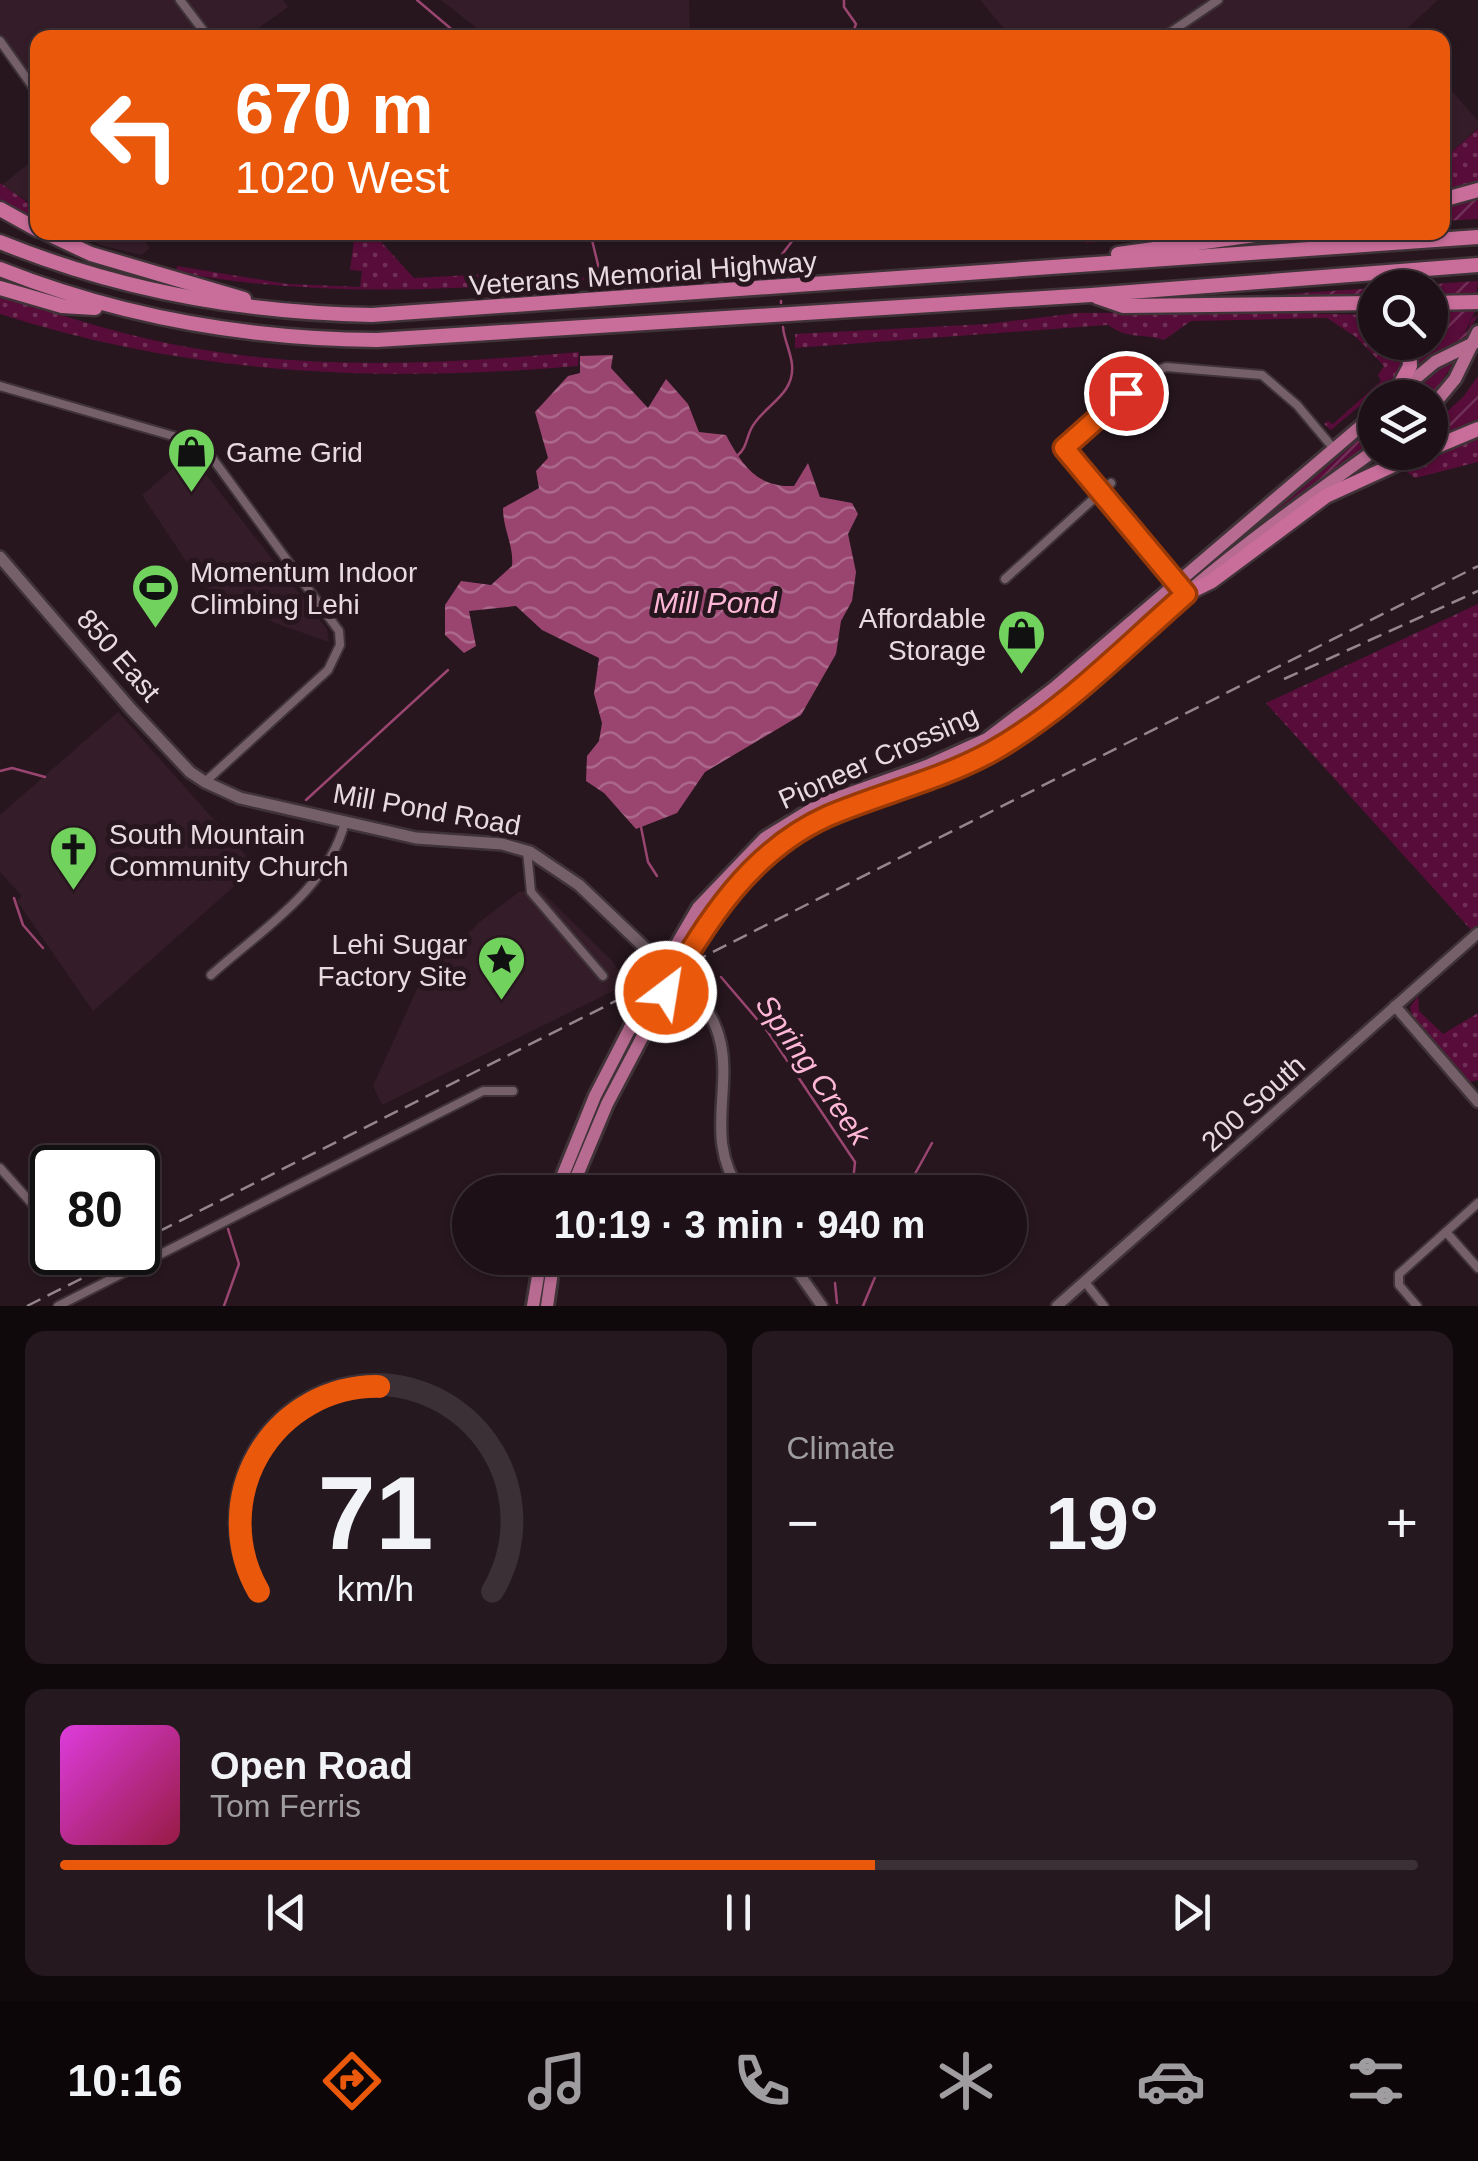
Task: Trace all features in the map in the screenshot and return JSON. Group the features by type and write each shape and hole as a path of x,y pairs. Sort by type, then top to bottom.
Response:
{"highway":[{"path":"1450,198 1478,190"},
{"path":"0,209 30,225"},
{"name":"Veterans Memorial Highway","path":"1450,239 1478,237"},
{"path":"64,240 148,272 288,311"},
{"path":"979,274 1220,240"},
{"name":"Veterans Memorial Highway","path":"0,242 128,284 288,311 433,314 1438,240"},
{"name":"Veterans Memorial Highway","path":"0,269 131,311 265,334 390,340 1091,295 1478,264"},
{"path":"0,288 62,306 131,311"},
{"path":"1091,295 1123,306 1358,306"},
{"path":"1448,303 1478,302"},
{"path":"1414,380 1435,362 1476,338"},
{"path":"1448,387 1476,338"},
{"name":"Pioneer Crossing","path":"578,1175 633,1055 700,934 731,891 774,849 825,818 964,766 996,749 1064,700 1358,429"},
{"path":"1448,442 1478,429"},
{"name":"Pioneer Crossing","path":"563,1175 595,1096 687,927 719,882 765,838 820,804 940,761 987,739 1182,588 1358,462"},
{"path":"1182,588 1212,582 1326,496 1383,470"},
{"path":"534,1306 539,1275"},
{"path":"546,1306 551,1275"}],"main road":[{"name":"850 East","path":"0,557 132,709 190,772 205,782"},
{"name":"Mill Pond Road","path":"205,782 240,798 416,838 502,844 527,851 579,885 664,966"}],"street":[{"path":"180,0 203,30"},
{"path":"1173,30 1212,3"},
{"path":"0,40 30,83"},
{"path":"1182,588 1064,448 1146,375 1160,368 1236,370 1262,375 1297,405 1334,449"},
{"path":"0,386 187,440 200,448 213,458 339,632 338,648 328,670 205,782"},
{"path":"1005,579 1111,483"},
{"path":"211,974 322,874 332,861 345,822"},
{"path":"527,851 531,892 604,976"},
{"name":"200 South","path":"1057,1306 1478,933"},
{"path":"688,986 711,1013 722,1036 723,1155 733,1175"},
{"path":"1396,1006 1476,1095"},
{"path":"58,1306 483,1091 513,1091"},
{"path":"0,1168 30,1201"},
{"path":"1417,1306 1399,1285 1399,1274 1478,1203"},
{"path":"1446,1232 1478,1268"},
{"path":"800,1275 822,1306"},
{"path":"1085,1282 1104,1306"}],"shaded area":[{"path":"0,0 283,0 288,7 256,30 30,30 30,82 0,39"},
{"path":"441,0 689,0 690,30 479,30"},
{"path":"980,0 1438,0 1405,30 1005,30"},
{"path":"1450,89 1478,121 1478,128 1450,153"},
{"path":"1478,129 1478,184 1450,191 1450,153"},
{"path":"30,163 30,203 2,185"},
{"path":"0,183 30,204 30,218 0,202"},
{"path":"1478,198 1478,219 1450,221 1450,204"},
{"path":"92,240 144,240 150,248 141,255"},
{"path":"354,240 379,240 414,278 565,270 589,280 382,290 279,286 176,272 177,266 287,284 360,287 362,271 350,270"},
{"path":"1478,281 1476,297 1448,297 1448,283"},
{"path":"1358,289 1358,297 1287,298 1287,294"},
{"path":"0,296 148,339 246,356 389,363 579,352 578,366 431,374 358,373 214,362 142,350 0,314"},
{"path":"1448,309 1476,309 1465,332 1452,335 1467,332 1472,318 1478,315 1466,336 1448,347"},
{"path":"1077,313 1358,315 1358,339 1327,318 1191,321 1164,340 1129,334 1108,325 795,348 795,334 987,324"},
{"path":"1460,354 1442,380 1425,380"},
{"path":"1378,360 1401,360 1399,373 1391,380 1380,380 1378,375 1384,366"},
{"path":"1478,376 1478,422 1448,434 1448,411"},
{"path":"1358,402 1358,407 1331,430 1324,424 1333,424"},
{"path":"1358,434 1358,454 1259,526"},
{"path":"1478,435 1478,462 1448,470 1448,449"},
{"path":"190,454 327,629 329,642 275,623 202,585 142,495"},
{"path":"1404,470 1446,470 1415,478"},
{"path":"1478,604 1478,925 1472,931 1266,703"},
{"path":"118,712 256,867 93,1011 17,901 22,896 0,872 0,815"},
{"name":"Lehi Sugar Factory Site","path":"538,888 612,961 623,977 619,988 382,1105 373,1086 422,978 481,921 519,892"},
{"path":"1418,996 1419,1011 1443,1034 1478,1013 1478,1080 1469,1082 1412,1015 1410,1007"}],"water":[{"name":"Mill Pond","path":"613,355 611,368 648,408 666,379 688,404 699,432 726,435 738,456 760,479 794,486 808,463 820,497 852,503 858,514 848,534 856,572 852,601 841,621 836,654 801,715 705,772 677,813 636,829 604,793 586,781 587,756 599,741 602,723 594,694 599,658 542,630 516,606 469,611 476,646 464,653 445,635 445,605 461,581 491,585 512,566 503,508 539,488 536,471 548,458 535,412 568,376 580,373 580,356"}],"waterway":[{"path":"417,0 453,30"},
{"path":"844,0 844,7 856,24 854,30"},
{"path":"592,240 600,273"},
{"path":"779,277 777,261 793,240"},
{"path":"737,456 756,421 783,393 792,376 783,327"},
{"path":"306,800 448,670"},
{"path":"0,771 12,768 45,777"},
{"name":"Spring Creek","path":"641,827 648,862 657,876"},
{"path":"14,898 23,925 43,948"},
{"name":"Spring Creek","path":"721,977 768,1032 855,1162 854,1175"},
{"path":"914,1175 932,1143"},
{"path":"224,1306 239,1264 228,1229"},
{"path":"863,1306 876,1275"},
{"name":"Spring Creek","path":"835,1283 837,1303"}],"railway":[{"path":"160,1231 1478,566"},
{"path":"1284,679 1478,591"},
{"path":"27,1306 88,1275"}],"place":[{"name":"Game Grid","path":"191,494"},
{"name":"Momentum Indoor Climbing Lehi","path":"155,630"},
{"name":"Affordable Storage","path":"1021,676"},
{"name":"South Mountain Community Church","path":"74,892"},
{"name":"Lehi Sugar Factory Site","path":"502,1002"}],"route":[{"path":"666,992 712,915 751,869 774,849 825,818 964,766 996,749 1064,700 1186,594 1064,448 1126,393"}]}
